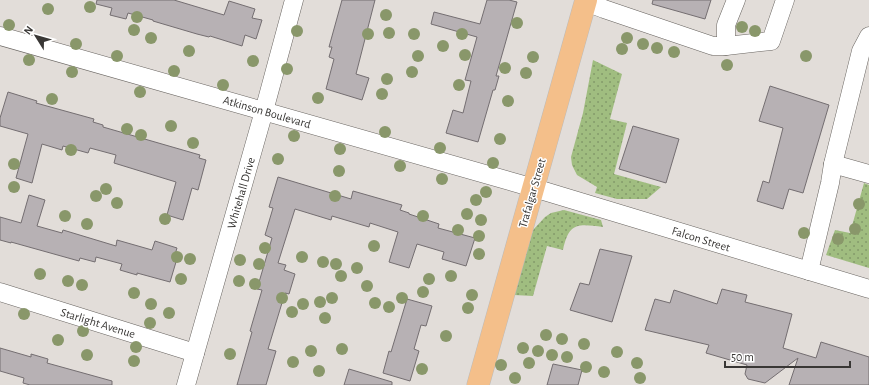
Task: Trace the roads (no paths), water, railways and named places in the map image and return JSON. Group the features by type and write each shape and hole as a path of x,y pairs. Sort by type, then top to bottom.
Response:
{"main road":[{"name":"Trafalgar Street","path":"478,385 586,1"}],"street":[{"name":"Whitehall Drive","path":"186,385 294,0"},
{"path":"726,46 726,25 736,0"},
{"path":"586,1 604,9 713,46 726,46 771,41 785,0"},
{"name":"Atkinson Boulevard","path":"0,36 534,188"},
{"path":"808,271 861,51 869,36"},
{"path":"833,164 869,174"},
{"name":"Falcon Street","path":"534,188 869,289"},
{"name":"Starlight Avenue","path":"0,292 195,353"}]}
